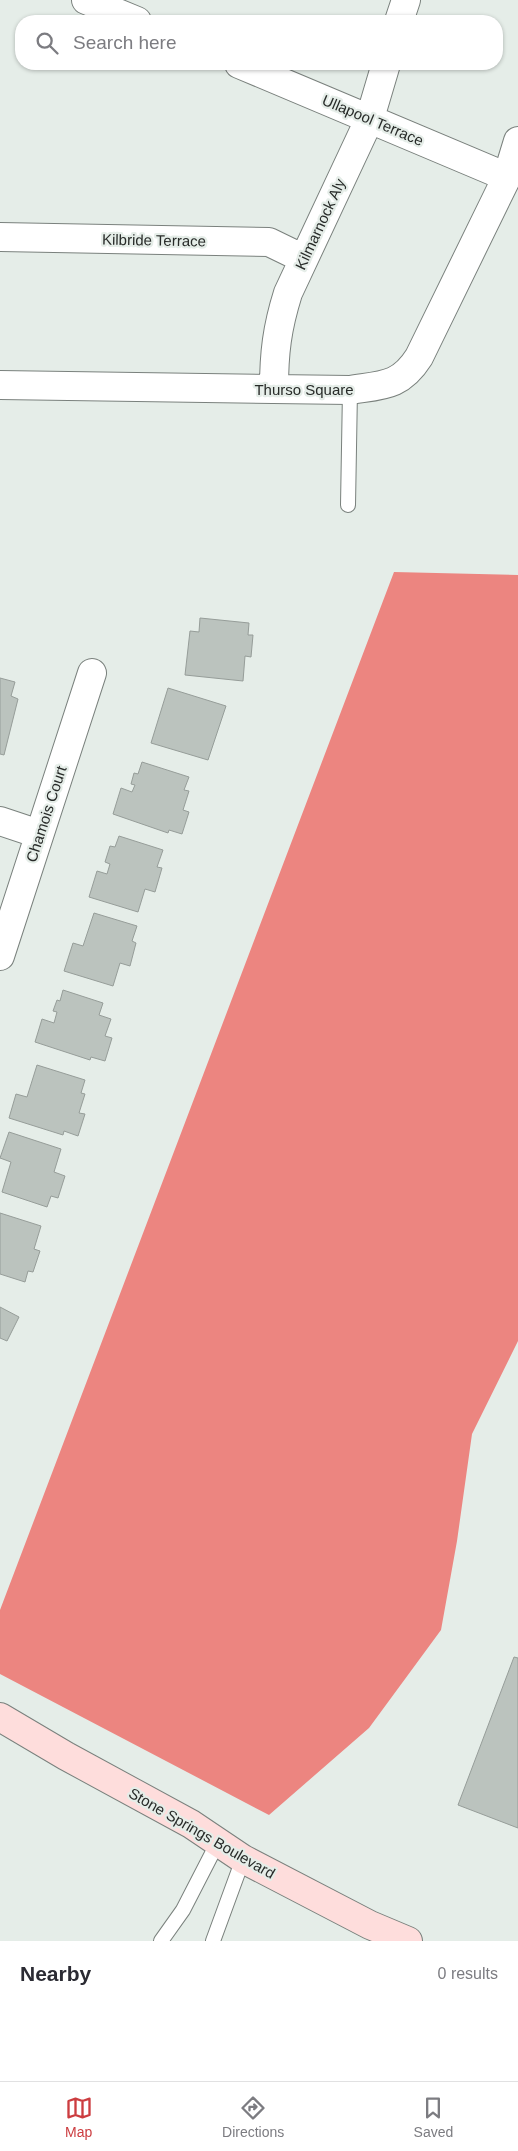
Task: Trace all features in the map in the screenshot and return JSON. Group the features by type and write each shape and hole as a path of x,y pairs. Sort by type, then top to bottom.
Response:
{"street":[{"path":"86,0 122,15"},
{"path":"401,15 406,0"},
{"name":"Ullapool Terrace","path":"254,70 507,177"},
{"name":"Kilmarnock Aly","path":"274,389 274,353 278,324 288,293 370,118 384,70"},
{"name":"Thurso Square","path":"0,384 350,390 390,383 409,373 419,358 507,177 518,142"},
{"name":"Kilbride Terrace","path":"0,237 269,242 304,259"},
{"name":"Chamois Court","path":"0,956 92,673"},
{"path":"0,821 39,834"},
{"name":"Stone Springs Boulevard","path":"0,1718 191,1824 243,1859 370,1925 408,1941"}],"lane":[{"path":"348,505 350,390"},
{"path":"161,1941 183,1910 218,1842"},
{"path":"213,1941 243,1859"}],"shaded area":[{"path":"394,572 518,575 518,1341 472,1434 457,1541 441,1630 369,1728 269,1815 0,1674 0,1610"}],"building":[{"path":"200,618 249,623 248,635 253,635 251,657 245,656 243,681 185,675 190,631 199,632"},
{"path":"0,678 15,682 11,696 18,699 4,755 0,754"},
{"path":"168,688 226,706 208,760 151,743"},
{"path":"142,762 189,777 184,790 189,791 183,810 189,812 182,834 169,830 168,833 113,814 121,788 132,792 135,785 131,784 134,773 138,774"},
{"path":"119,836 163,850 157,867 162,868 155,892 145,889 138,912 89,897 97,871 107,874 110,864 105,862 110,846 115,847"},
{"path":"94,913 137,926 132,941 136,943 130,966 120,963 113,986 64,971 73,943 83,946"},
{"path":"63,990 103,1003 99,1015 111,1019 105,1036 112,1038 105,1061 91,1057 90,1060 35,1042 42,1019 54,1023 57,1012 53,1011 57,1000 60,1001"},
{"path":"37,1065 85,1080 81,1093 85,1094 79,1113 85,1114 78,1136 64,1131 63,1135 9,1118 16,1094 27,1097"},
{"path":"9,1132 61,1149 54,1172 65,1176 58,1198 51,1196 47,1207 2,1192 11,1162 0,1158"},
{"path":"0,1213 41,1226 34,1249 40,1251 33,1272 28,1271 25,1282 0,1274"},
{"path":"0,1307 19,1317 7,1341 0,1338"},
{"path":"514,1657 518,1658 518,1828 458,1805"}]}
